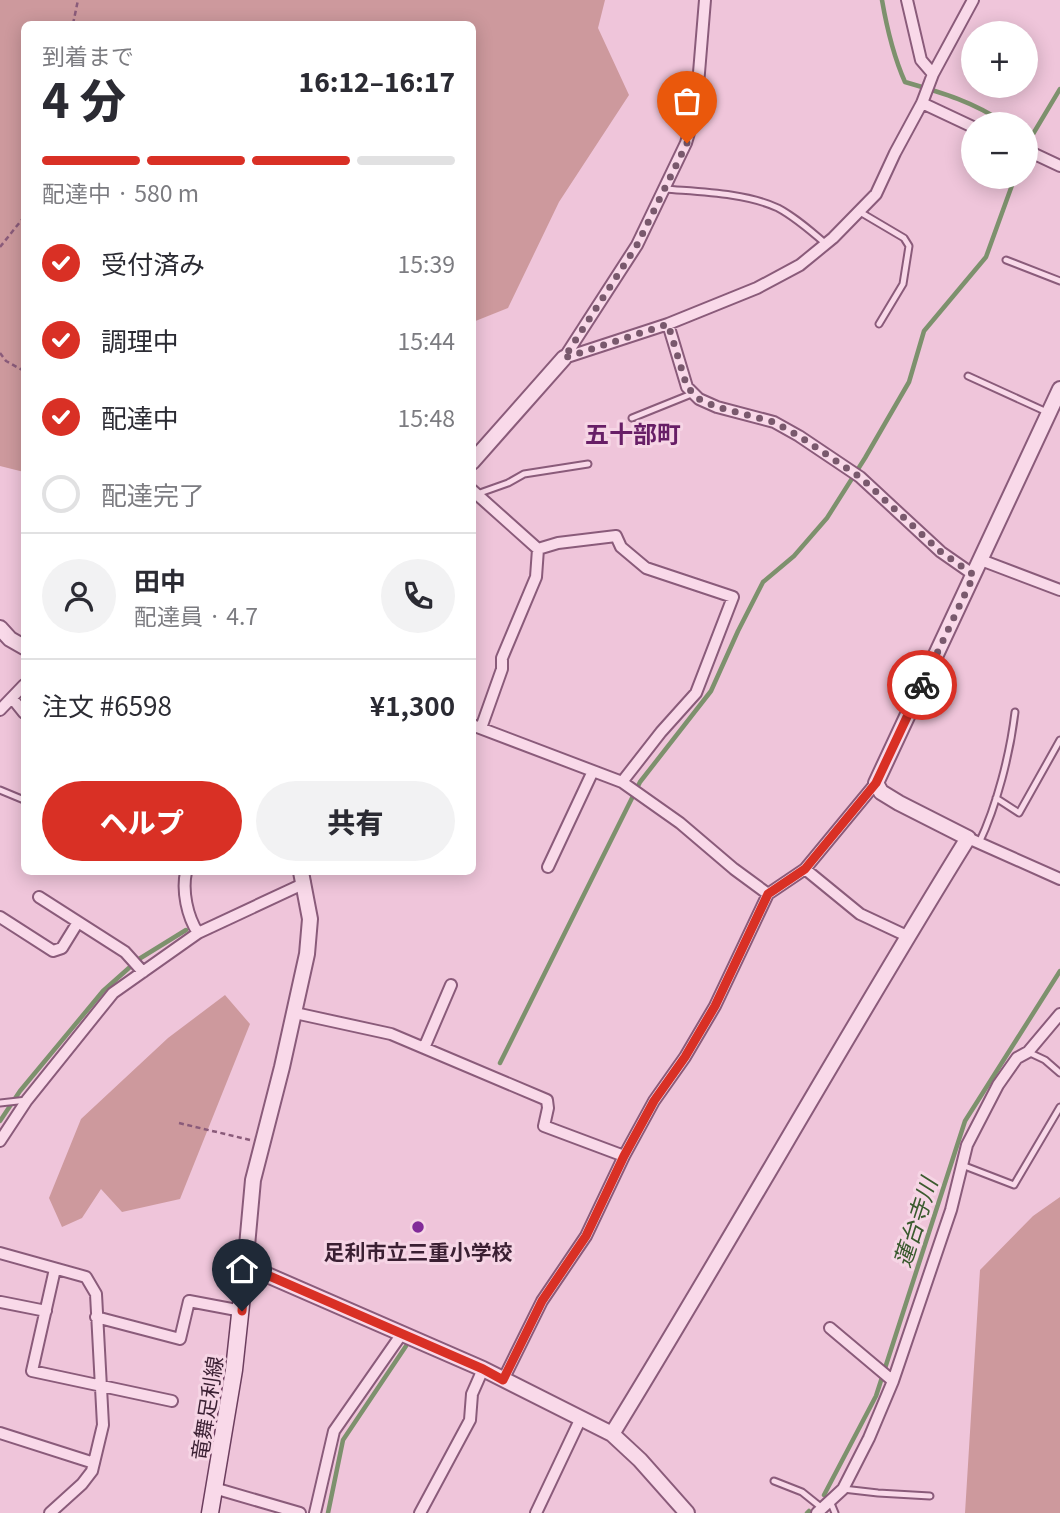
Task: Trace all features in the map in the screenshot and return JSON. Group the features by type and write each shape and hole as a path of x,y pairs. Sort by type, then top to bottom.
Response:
{"main road":[{"name":"竜舞足利線","path":"210,1513 234,1370 245,1268"}],"street":[{"path":"476,458 564,358 637,245 665,189 687,143 696,109 705,0"},
{"path":"907,0 921,60 933,74"},
{"path":"564,358 668,324 757,288 800,265 826,244 876,194 922,103 933,74 973,0"},
{"path":"922,103 961,121"},
{"path":"1038,156 1060,166"},
{"path":"668,324 687,387 699,399 717,407 774,422 799,436 860,477 941,552 974,575"},
{"path":"503,1380 542,1301 586,1236 654,1101 685,1057 715,1006 768,894 805,869 876,783 1060,389"},
{"path":"476,493 538,549"},
{"path":"538,549 558,543 616,536 621,547 646,568 733,597 696,693 621,782"},
{"path":"538,549 536,577 477,726 621,782 680,823 768,894"},
{"path":"981,560 1060,590"},
{"path":"0,628 10,639 21,645"},
{"path":"0,710 21,688"},
{"path":"12,698 21,709"},
{"path":"548,867 593,771"},
{"path":"876,783 881,792 899,803 973,841 1060,879"},
{"path":"612,1434 751,1205 907,936 973,841"},
{"path":"805,869 860,914 907,936"},
{"path":"186,875 190,916 198,933"},
{"path":"0,1141 27,1100 113,993 198,933 303,877 310,919 307,954 253,1180 245,1268 265,1274 483,1369 612,1434 640,1460 687,1513"},
{"path":"39,897 125,952 143,972"},
{"path":"0,917 53,951 62,948 78,922"},
{"path":"424,1048 451,985"},
{"path":"295,1013 391,1034 547,1100 544,1126 624,1156"},
{"path":"823,1507 843,1489 869,1438 893,1381 940,1245 967,1145 998,1085 1017,1058 1028,1052 1060,1014"},
{"path":"0,1254 86,1277 96,1294 103,1425 92,1471 50,1513"},
{"path":"55,1269 32,1371 172,1401"},
{"path":"96,1317 180,1339 189,1301 242,1311"},
{"path":"1,1302 46,1311"},
{"path":"830,1328 893,1381"},
{"path":"315,1513 334,1431 401,1335"},
{"path":"420,1513 470,1420 472,1394 483,1369"},
{"path":"536,1513 580,1420"},
{"path":"0,1433 94,1463"},
{"path":"214,1488 299,1513"}],"lane":[{"path":"665,189 728,194 777,208 826,244"},
{"path":"860,212 904,238 909,246 903,285 879,324"},
{"path":"1006,261 1060,281"},
{"path":"968,376 1049,413"},
{"path":"632,418 694,393"},
{"path":"476,492 508,483 524,474 588,464"},
{"path":"973,841 993,813 1012,736 1015,712"},
{"path":"996,798 1019,813 1060,740"},
{"path":"0,790 21,799"},
{"path":"1028,1052 1045,1060 1060,1073"},
{"path":"0,1102 27,1100"},
{"path":"962,1165 1014,1185 1060,1107"},
{"path":"774,1481 802,1492 835,1513"},
{"path":"843,1489 930,1496"}],"path":[{"path":"74,21 78,0"},
{"path":"0,247 21,221"},
{"path":"0,353 6,361 21,369"},
{"path":"178,1123 262,1143"}],"shaded area":[{"path":"0,0 605,0 598,28 629,95 559,202 508,308 476,321 476,21 21,21 21,471 0,466"},
{"path":"225,995 250,1024 180,1199 122,1212 101,1189 82,1218 62,1227 49,1198 81,1119 168,1038"},
{"path":"1060,1197 1060,1513 965,1513 980,1270 1033,1216"}],"waterway":[{"path":"882,0 891,42 905,82 945,94 986,112"},
{"path":"1038,126 1060,89"},
{"path":"500,1063 640,782 711,691 763,582 794,556 827,518 865,458 909,382 924,331 986,257 1011,189"},
{"path":"0,1121 20,1091 103,991 139,959 186,930"},
{"name":"蓮台寺川","path":"824,1495 876,1396 965,1121 1060,971"},
{"path":"328,1513 343,1440 406,1346"}],"way so far":[{"path":"687,143 637,245 564,358 668,324 687,387 699,399 717,407 774,422 799,436 860,477 941,552 974,575 922,685"}],"place":[{"name":"足利市立三重小学校","path":"418,1227"}],"district":[{"name":"五十部町","path":"633,432"}],"route":[{"path":"242,1311 245,1268 265,1274 503,1380 542,1301 586,1236 654,1101 685,1057 715,1006 768,894 805,869 876,783 922,685"}]}
